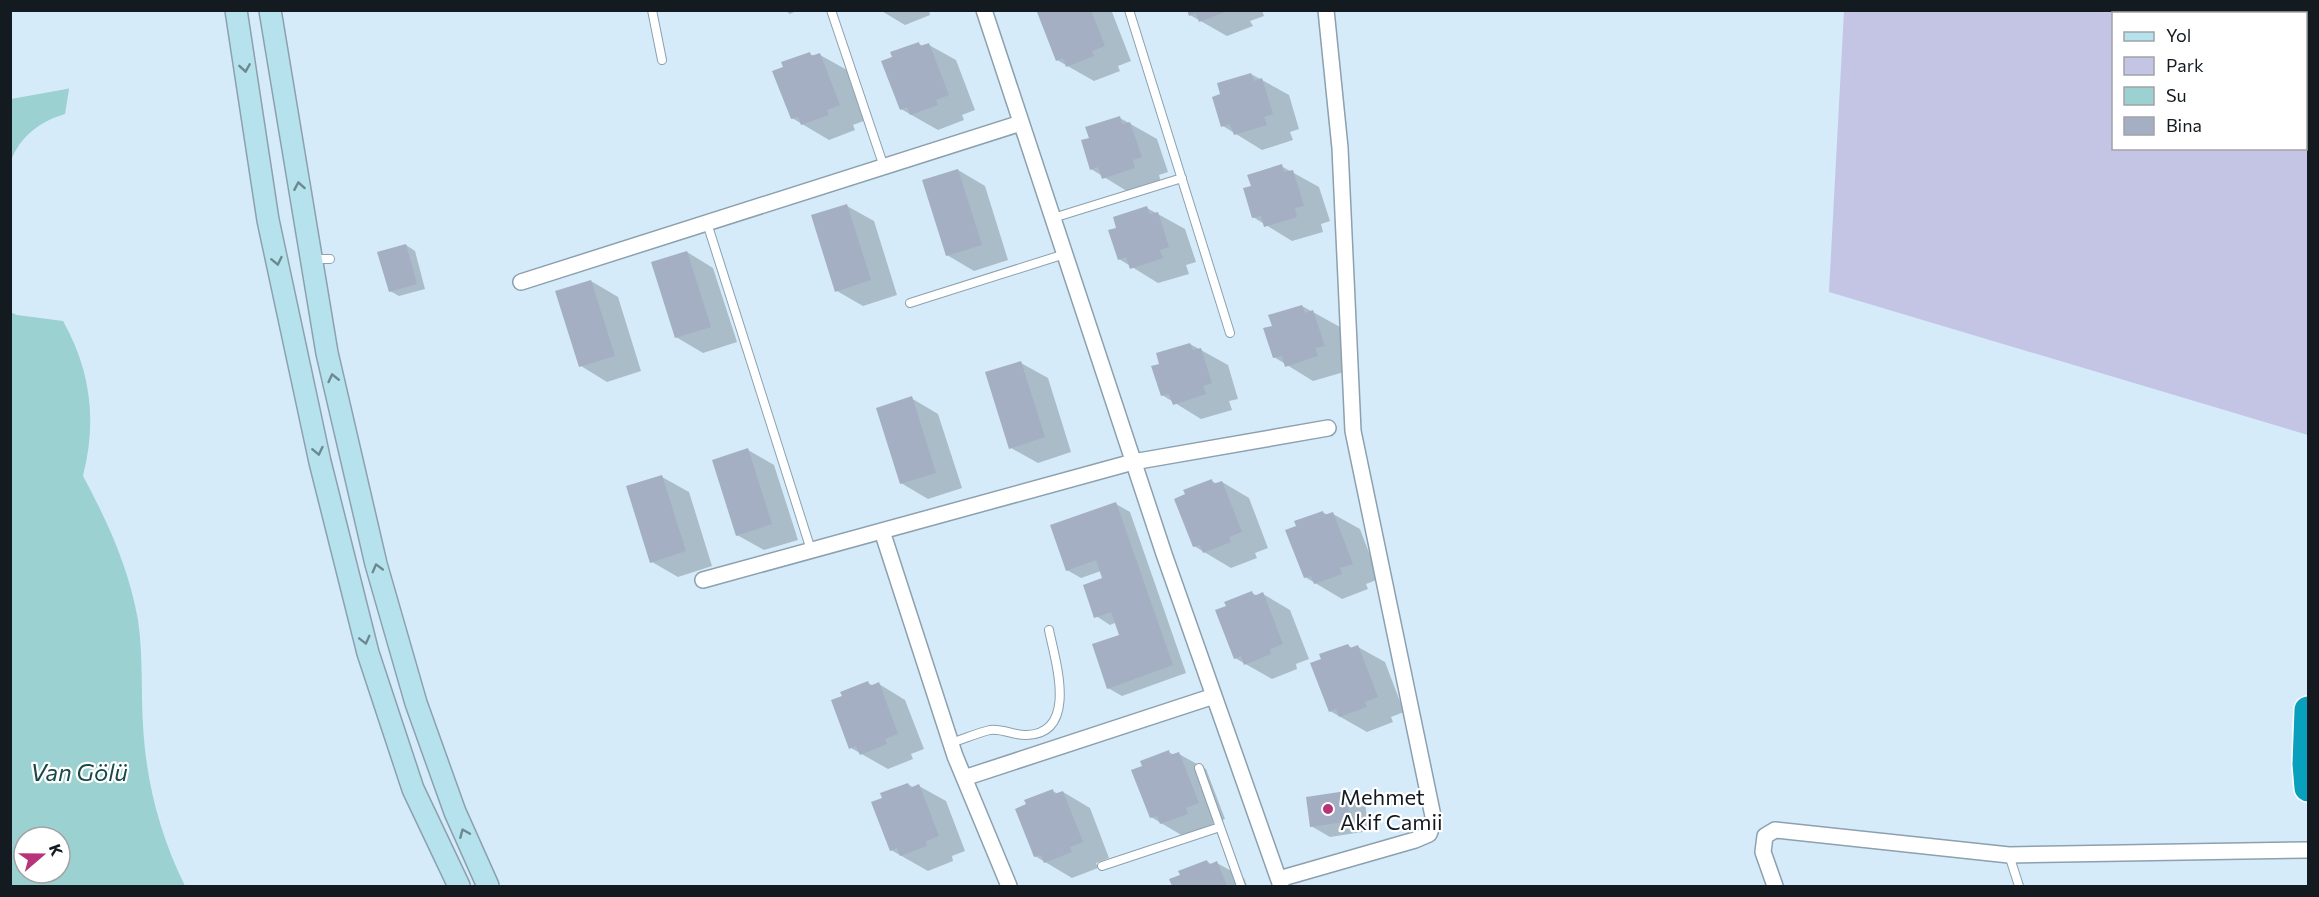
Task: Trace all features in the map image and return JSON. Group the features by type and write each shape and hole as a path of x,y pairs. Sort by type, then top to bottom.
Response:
{"highway":[{"path":"2308,710 2306,764 2308,788"}],"main road":[{"path":"236,10 268,220 320,462 365,641 413,789 459,886"},
{"path":"270,10 321,259 327,353 376,564 416,703 455,812 488,886"}],"street":[{"path":"984,10 1133,462 1280,883 1415,840 1429,834 1434,821 1353,431 1340,148 1326,10"},
{"path":"521,282 1021,123"},
{"path":"703,580 1133,462 1328,428"},
{"path":"882,531 951,742 1009,886"},
{"path":"964,778 1214,696"},
{"path":"1775,886 1763,852 1765,836 1775,830 2009,855 2308,850"}],"lane":[{"path":"651,10 662,60"},
{"path":"831,10 884,166"},
{"path":"1129,10 1230,333"},
{"path":"1053,218 1182,178"},
{"path":"707,223 812,550"},
{"path":"910,303 1065,254"},
{"path":"951,742 993,730 1029,735 1048,728 1055,720 1061,695 1049,630"},
{"path":"1199,768 1241,886"},
{"path":"1102,866 1220,827"},
{"path":"2009,855 2019,886"}],"green space":[{"path":"2210,10 2217,12 2112,12 2112,150 2307,150 2308,39 2308,435 1829,292 1844,11"}],"water":[{"path":"70,83 65,114 32,131 20,144 11,161 11,96"},
{"name":"Van Gölü","path":"10,312 63,321 80,359 89,397 90,416 90,436 83,476 116,546 134,601 141,646 143,725 147,767 168,847 185,886 11,886"}],"pier":[{"path":"69,80 73,82 72,88 11,99 10,93"}],"building":[{"path":"1042,10 1091,10 1105,46 1092,51 1094,56 1066,67 1063,58 1056,61 1037,12"},
{"path":"1187,10 1228,11 1199,22 1196,13 1189,16"},
{"path":"919,42 920,46 929,43 949,95 936,100 938,105 910,115 907,107 900,110 881,61 892,57 890,52"},
{"path":"810,52 811,56 820,53 840,105 827,110 829,115 801,125 798,117 791,119 772,71 783,67 781,62"},
{"path":"1251,73 1254,81 1262,78 1273,114 1264,117 1267,125 1234,135 1230,124 1221,127 1212,97 1220,94 1217,83"},
{"path":"1120,116 1122,124 1130,122 1142,157 1133,160 1135,168 1102,179 1098,167 1090,170 1081,140 1089,138 1085,127"},
{"path":"1282,164 1284,172 1293,170 1304,206 1295,208 1297,217 1264,227 1261,216 1252,218 1243,188 1251,186 1247,175"},
{"path":"958,169 982,245 946,256 922,180"},
{"path":"847,204 871,280 835,292 811,215"},
{"path":"1147,206 1150,214 1158,212 1169,247 1160,250 1163,258 1130,269 1126,257 1118,260 1108,230 1116,228 1113,217"},
{"path":"406,244 417,284 389,292 377,252"},
{"path":"687,251 711,327 675,338 651,262"},
{"path":"591,280 615,356 579,367 555,291"},
{"path":"1302,305 1305,313 1313,310 1325,346 1315,348 1318,356 1285,367 1282,356 1273,358 1263,328 1272,326 1268,315"},
{"path":"1190,343 1193,350 1201,348 1212,383 1203,386 1206,394 1173,405 1169,394 1161,396 1151,366 1159,364 1156,353"},
{"path":"1021,361 1045,437 1009,449 985,372"},
{"path":"912,396 936,473 900,484 876,408"},
{"path":"748,448 772,524 736,536 712,460"},
{"path":"662,475 686,551 650,563 626,486"},
{"path":"1212,479 1213,484 1222,481 1242,532 1229,537 1231,542 1203,553 1200,545 1193,547 1174,499 1185,494 1183,490"},
{"path":"1116,502 1173,665 1107,689 1092,644 1119,635 1111,612 1094,618 1083,585 1102,578 1096,560 1066,571 1050,525"},
{"path":"1323,511 1324,515 1333,512 1353,564 1340,568 1342,574 1314,584 1311,576 1304,578 1285,530 1296,526 1294,521"},
{"path":"1252,591 1254,596 1263,592 1283,644 1270,649 1271,654 1244,665 1241,656 1234,659 1215,610 1226,606 1224,602"},
{"path":"1348,644 1350,648 1358,645 1378,697 1365,702 1367,707 1339,717 1336,709 1329,712 1310,663 1321,659 1319,654"},
{"path":"868,681 870,686 879,682 898,734 885,739 887,744 860,755 856,746 849,749 831,700 842,696 840,692"},
{"path":"1169,750 1170,755 1179,752 1199,803 1186,808 1188,814 1160,824 1157,816 1150,818 1131,770 1142,766 1140,761"},
{"path":"908,783 910,788 919,784 939,836 926,841 927,846 900,856 897,848 890,851 871,802 882,798 880,793"},
{"path":"1053,789 1054,794 1063,791 1083,842 1070,847 1072,852 1044,863 1041,855 1034,857 1015,809 1026,804 1024,800"},
{"name":"Mehmet Akif Camii","path":"1346,791 1351,821 1310,827 1306,797"},
{"path":"1207,860 1208,865 1217,861 1227,886 1172,886 1169,879 1180,875 1178,871"}],"place":[{"name":"Mehmet Akif Camii","path":"1328,809"}]}
